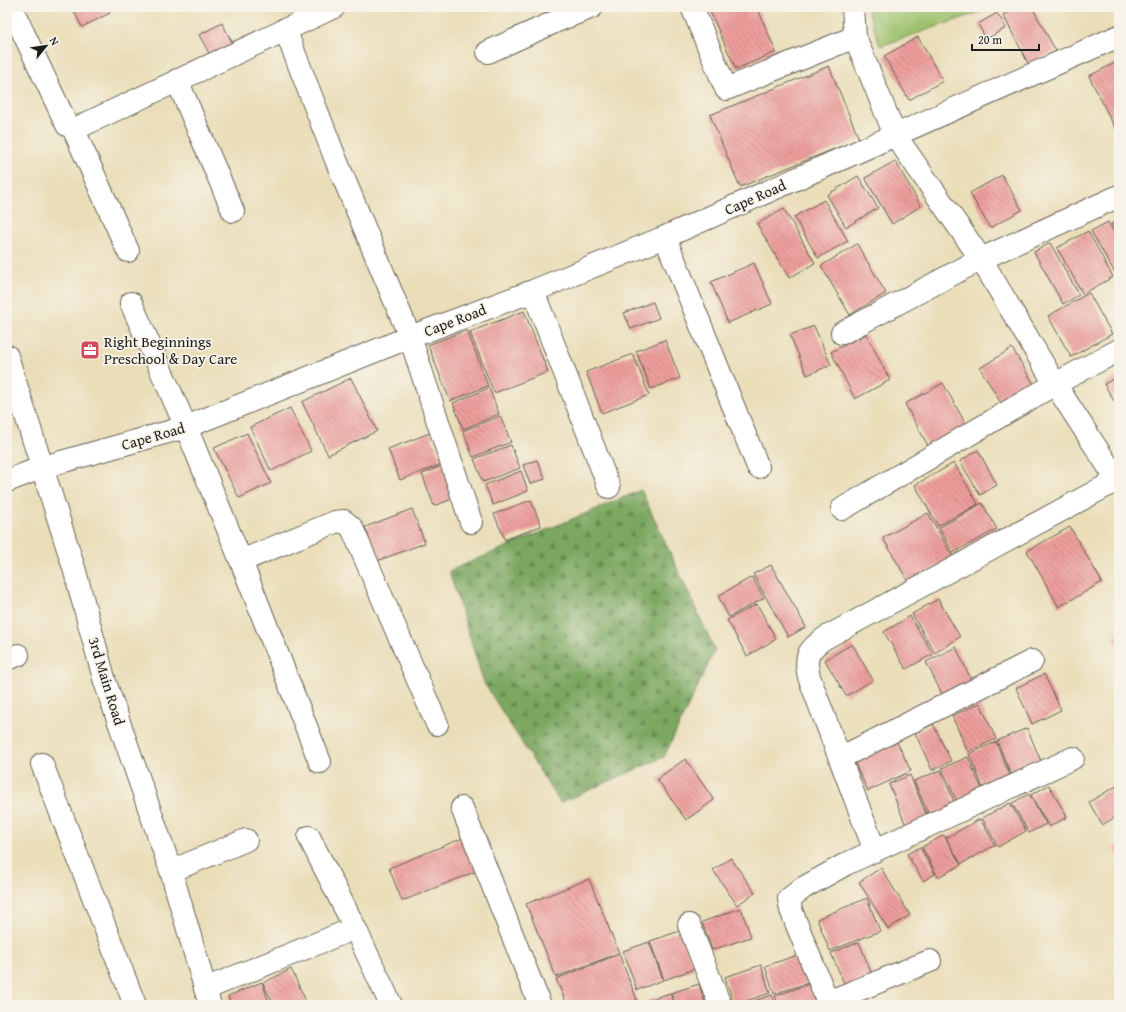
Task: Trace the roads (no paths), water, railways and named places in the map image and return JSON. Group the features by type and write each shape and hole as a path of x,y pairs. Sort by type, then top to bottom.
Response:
{"street":[{"path":"11,7 67,125 73,128 80,127 334,7"},
{"path":"488,52 592,7"},
{"path":"692,7 726,89 855,37"},
{"path":"853,7 855,37 895,135 981,259 1055,384 1118,481 816,645 808,654 806,665 809,677 875,850"},
{"path":"285,29 336,160 410,337 471,522"},
{"name":"Cape Road","path":"7,481 43,468 186,427 410,337 533,291 665,237 1119,36"},
{"path":"177,80 234,210"},
{"path":"73,128 128,251"},
{"path":"842,333 981,259 1119,196"},
{"path":"665,237 758,467"},
{"path":"533,291 609,487"},
{"path":"131,303 186,427 241,561 320,762"},
{"path":"842,509 1055,384 1119,350"},
{"name":"3rd Main Road","path":"7,356 74,568 105,682 171,871 208,997"},
{"path":"241,561 335,522 344,521 352,528 437,724"},
{"path":"840,758 1032,661"},
{"path":"930,961 829,1003 791,910 789,899 803,888 875,850 1072,758"},
{"path":"42,764 135,1005"},
{"path":"462,808 540,1005"},
{"path":"309,837 355,928 391,1005"},
{"path":"171,871 246,840"},
{"path":"689,925 720,1005"},
{"path":"208,997 355,928"}],"place":[{"name":"Right Beginnings Preschool & Day Care","path":"90,350"}]}
